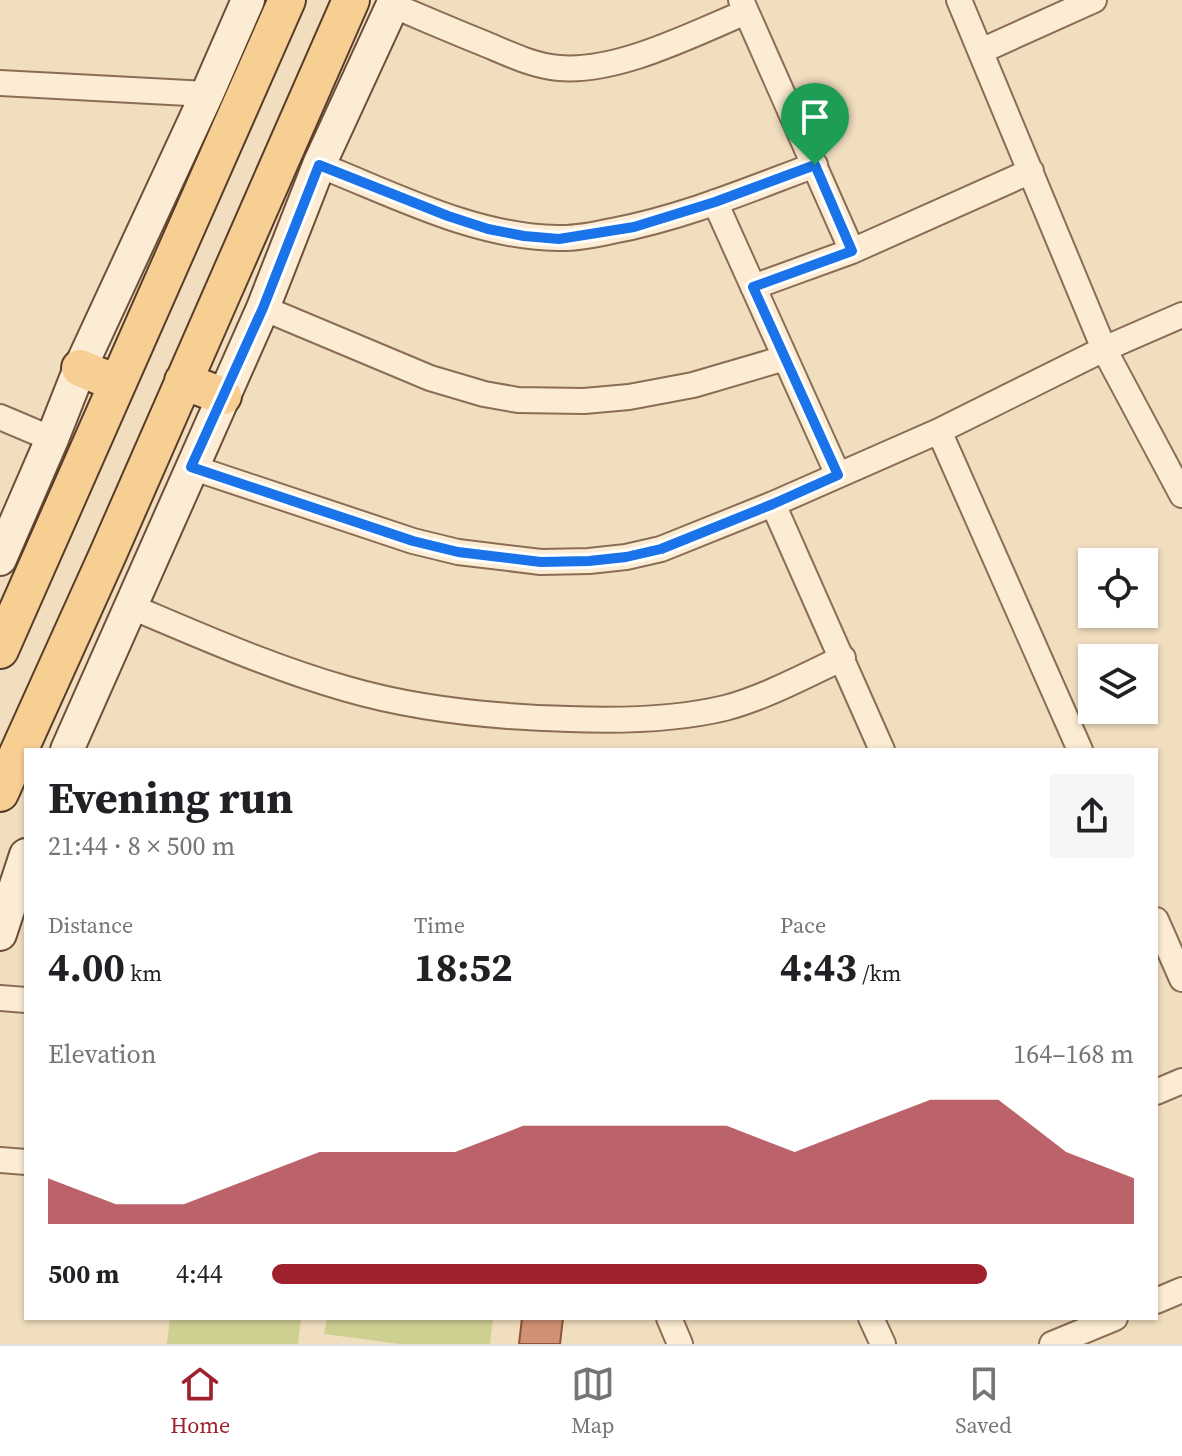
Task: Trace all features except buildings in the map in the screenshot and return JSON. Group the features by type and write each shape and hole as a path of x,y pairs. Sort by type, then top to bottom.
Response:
{"main road":[{"path":"0,650 287,0"},
{"path":"0,793 351,0"},
{"path":"80,368 116,383"},
{"path":"183,381 223,396"},
{"path":"51,532 108,554"}],"street":[{"path":"0,559 80,368 248,0"},
{"path":"959,0 1104,349 1182,495"},
{"path":"981,51 1094,0"},
{"path":"68,748 263,308 319,165 394,3 516,57 556,68 573,69 645,53 744,6 852,251"},
{"path":"0,83 207,94"},
{"path":"319,165 488,229 559,239 634,227 715,202 815,165"},
{"path":"753,287 852,251 1031,171"},
{"path":"715,202 838,475"},
{"path":"263,308 430,378 484,394 518,400 584,401 629,397 693,385 785,358"},
{"path":"191,467 413,541 458,552 541,562 626,557 661,549 773,504 939,431 1104,349 1182,315"},
{"path":"0,417 52,439"},
{"path":"939,431 1079,748"},
{"path":"773,504 881,748"},
{"path":"132,607 279,667 349,690 433,708 482,714 589,720 680,715 727,707 843,658"},
{"path":"0,934 24,861"},
{"path":"1158,925 1182,979"},
{"path":"0,998 24,1000"},
{"path":"1158,1091 1182,1081"},
{"path":"0,1160 24,1162"},
{"path":"1158,1300 1182,1290"},
{"path":"670,1320 680,1344"},
{"path":"872,1320 883,1344"},
{"path":"1052,1344 1110,1320"}],"green space":[{"path":"170,1320 301,1320 298,1344 167,1344"},
{"path":"327,1320 493,1320 490,1344 400,1344 324,1334"}],"route":[{"path":"319,165 488,229 559,239 634,227 715,202 815,165 852,251 753,287 838,475 661,549 626,557 541,562 458,552 413,541 191,467 263,308 319,165"}]}
